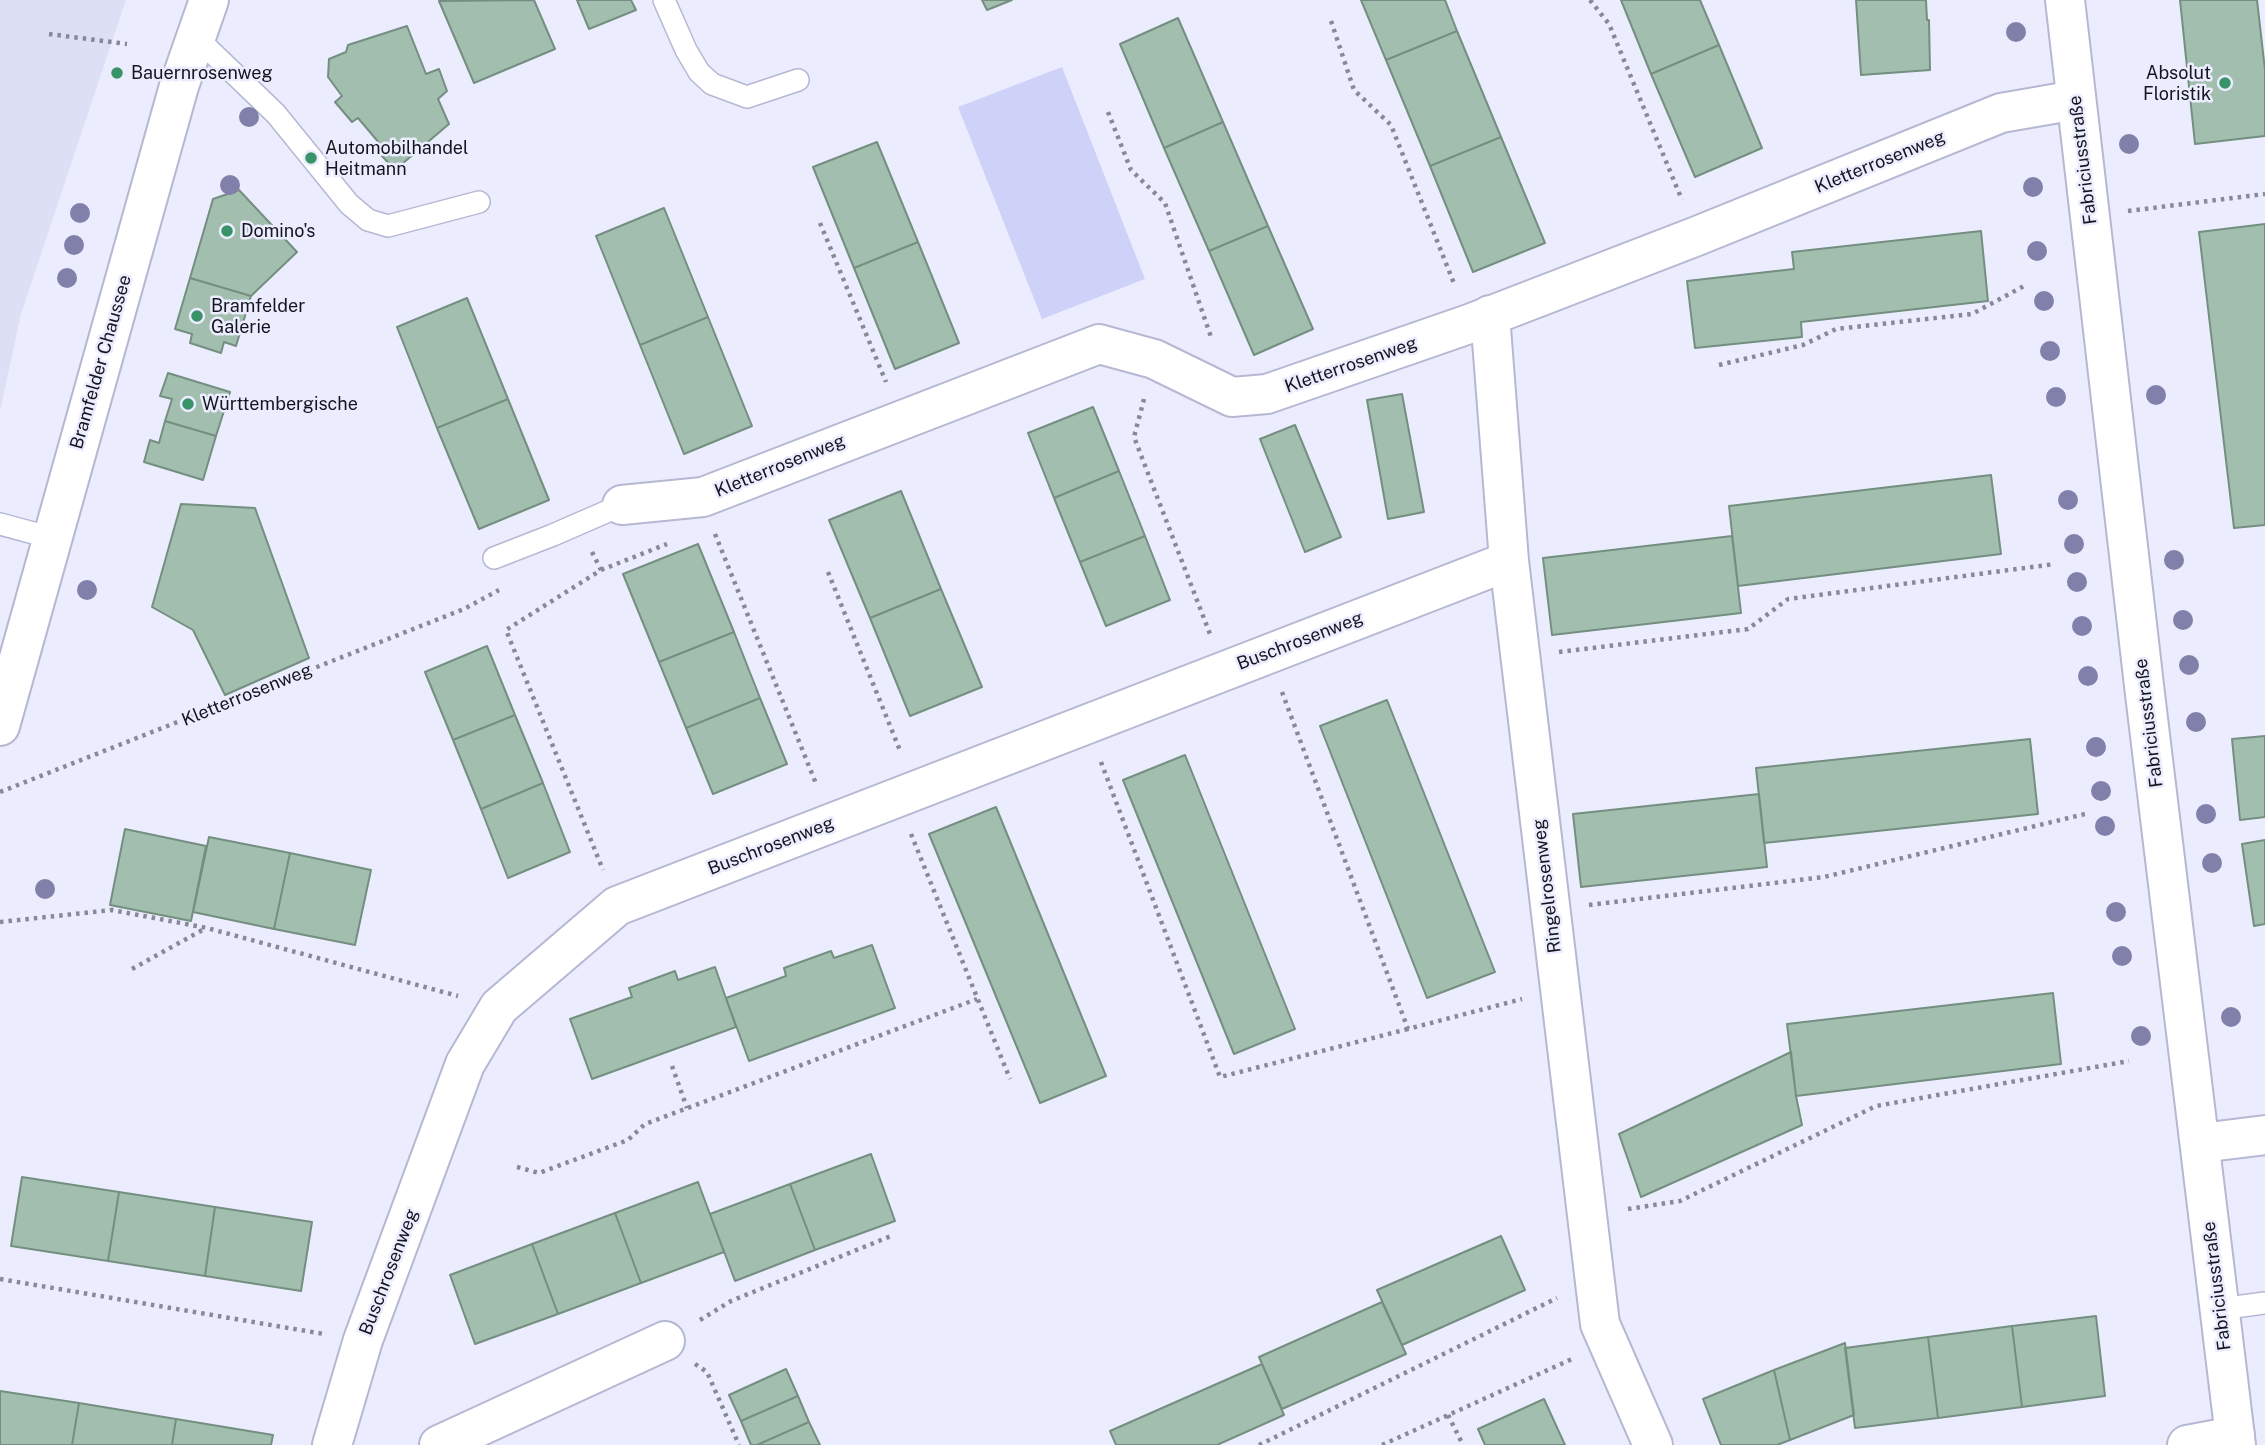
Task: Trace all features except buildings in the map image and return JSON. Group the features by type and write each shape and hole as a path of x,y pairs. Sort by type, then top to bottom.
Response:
{"street":[{"name":"Bramfelder Chaussee","path":"0,726 178,86 209,0"},
{"name":"Fabriciusstraße","path":"2065,0 2235,1441"},
{"name":"Kletterrosenweg","path":"622,505 703,497 1099,344 1154,359 1232,397 1267,394 1480,319 1697,236 2001,113 2076,100"},
{"name":"Ringelrosenweg","path":"1480,319 1600,1324 1653,1445"},
{"name":"Buschrosenweg","path":"332,1445 363,1340 465,1064 499,1007 617,906 1509,561"},
{"path":"2201,1143 2265,1135"},
{"path":"439,1445 665,1342"},
{"path":"2187,1445 2235,1441"}],"lane":[{"path":"664,0 686,50 699,72 712,84 747,97 798,80"},
{"path":"196,37 276,114 349,204 368,220 388,226 479,202"},
{"path":"494,558 622,505"},
{"path":"0,524 52,538"},
{"path":"2220,1309 2265,1303"}],"path":[{"path":"1590,0 1609,24 1697,236"},
{"path":"1331,21 1354,90 1391,125 1480,319"},
{"path":"49,34 127,44"},
{"path":"1108,112 1131,170 1165,203 1232,397"},
{"path":"2089,215 2265,194"},
{"path":"820,222 901,419"},
{"path":"1719,365 1803,345 1836,329 1972,314 2024,286"},
{"path":"1154,359 1134,437 1225,670"},
{"path":"712,526 831,822"},
{"path":"617,906 506,630 601,570 675,540"},
{"path":"587,542 601,570"},
{"path":"1520,657 1748,629 1788,599 2055,564"},
{"path":"828,572 977,999 1010,1079"},
{"name":"Kletterrosenweg","path":"0,792 464,609 501,589"},
{"path":"1268,654 1408,1029"},
{"path":"1087,724 1220,1077 1560,988"},
{"path":"1550,909 1824,877 2085,814"},
{"path":"0,922 112,911 207,928 499,1007"},
{"path":"132,970 207,928"},
{"path":"517,1167 539,1173 628,1140 645,1124 977,999"},
{"path":"1587,1216 1679,1201 1876,1106 2129,1061"},
{"path":"672,1066 687,1108"},
{"path":"739,1445 707,1373 665,1342 731,1301 891,1236"},
{"path":"0,1279 363,1340"},
{"path":"1259,1445 1595,1280"},
{"path":"1381,1445 1608,1342"},
{"path":"1448,1415 1463,1445"}],"shaded area":[{"path":"0,0 126,0 21,314 0,411"},
{"path":"1062,67 1145,279 1042,319 958,107"}],"place":[{"name":"Bauernrosenweg","path":"117,73"},
{"name":"Absolut Floristik","path":"2225,83"},
{"name":"Automobilhandel Heitmann","path":"311,158"},
{"name":"Domino's","path":"227,231"},
{"name":"Bramfelder Galerie","path":"197,316"},
{"name":"Württembergische","path":"188,404"}]}
